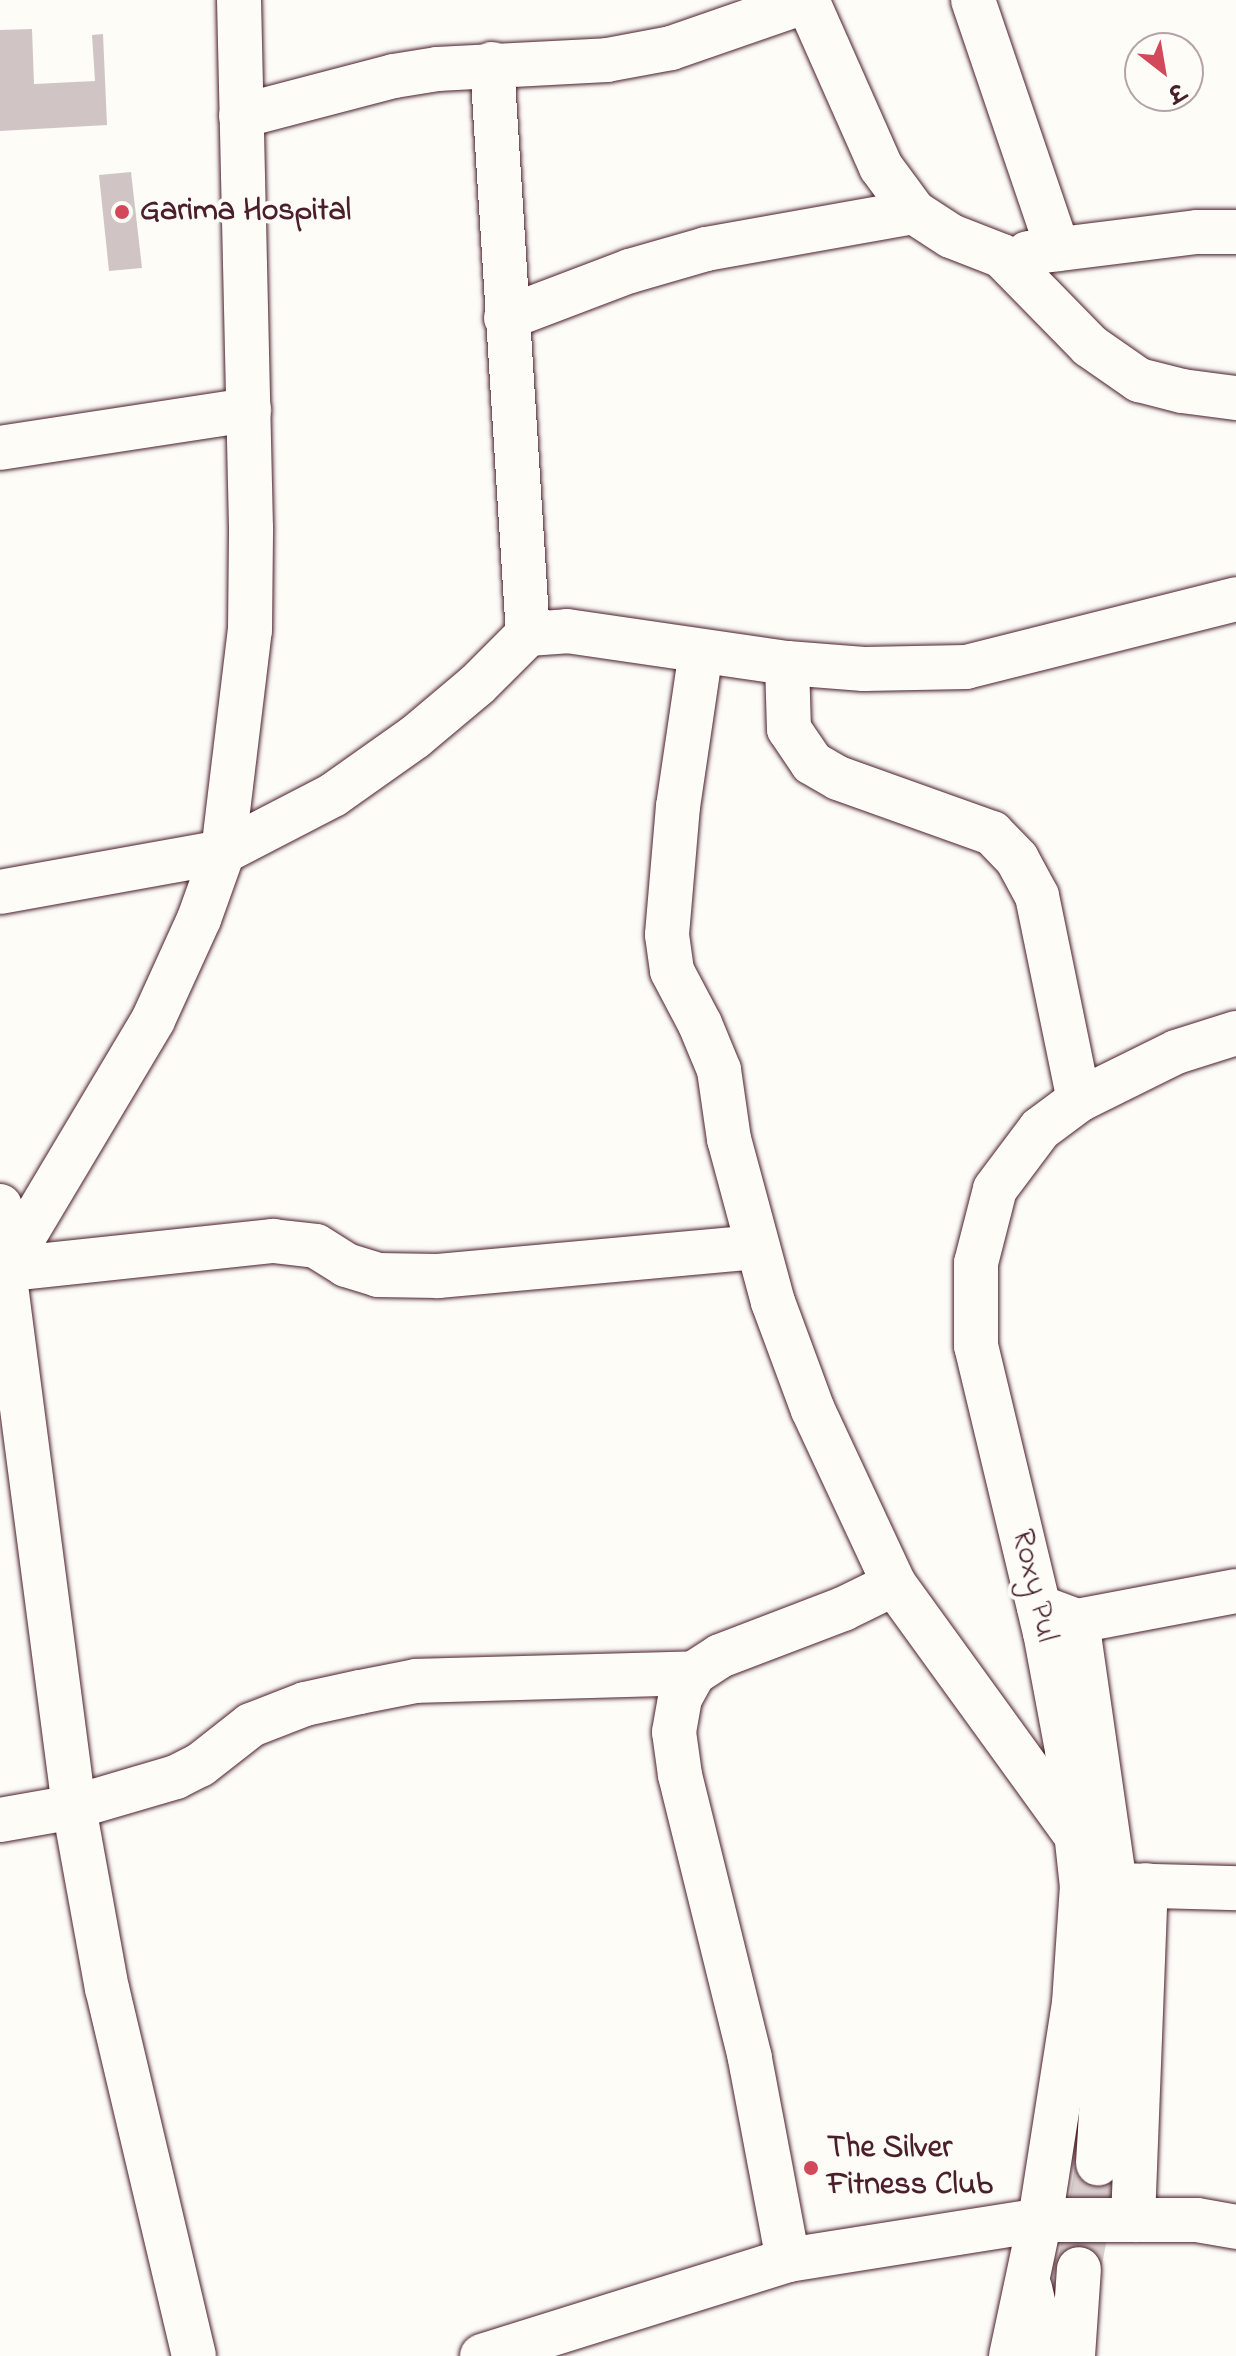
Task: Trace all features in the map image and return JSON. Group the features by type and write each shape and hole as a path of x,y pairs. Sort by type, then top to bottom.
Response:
{"street":[{"path":"2,1270 153,1020 199,919 223,852 250,630 249,410 239,0"},
{"path":"241,116 394,76 492,64 607,60 671,48 807,0 881,167 914,212 951,236 1002,256 1090,346 1139,380 1182,391 1236,398"},
{"path":"973,0 1058,249"},
{"path":"492,64 528,634"},
{"path":"506,318 630,271 706,249 914,212"},
{"path":"1002,256 1197,232 1236,232"},
{"path":"0,448 249,410"},
{"path":"0,892 223,852 333,795 415,737 477,685 528,634 567,631 787,663 864,669 966,667 1236,599"},
{"path":"701,651 678,806 667,935 672,971 700,1024 719,1070 729,1139 773,1302 813,1410 894,1584 1076,1835"},
{"path":"787,663 789,729 812,763 838,778 992,833 1017,859 1037,896 1079,1100"},
{"name":"Roxy Pul","path":"1011,2356 1040,2220 1074,2003 1082,1887 1067,1750 1058,1614 976,1346 976,1263 995,1189 1040,1129 1079,1100 1176,1052 1236,1033"},
{"path":"0,1206 2,1270 74,1807 107,1989 194,2356"},
{"path":"2,1270 273,1241 316,1246 346,1265 378,1275 438,1276 757,1247"},
{"path":"0,1820 74,1807 176,1777 200,1765 251,1725 305,1704 360,1692 416,1681 694,1673 733,1650 843,1609 894,1584"},
{"path":"1133,2220 1130,1885 1058,1614 1236,1591"},
{"path":"694,1673 680,1698 674,1732 680,1775 750,2058 788,2260"},
{"path":"1130,1885 1236,1888"},
{"path":"1098,2163 1130,1885"},
{"path":"482,2356 788,2260 1040,2220 1197,2220 1236,2227"},
{"path":"1073,2356 1079,2269"},
{"path":"1027,2278 1046,2356"}],"building":[{"path":"32,29 34,84 95,81 92,35 103,34 107,125 0,131 0,30"},
{"path":"131,172 142,268 109,271 99,175"}],"tunnel":[{"path":"1079,2269 1098,2163"}],"place":[{"name":"Garima Hospital","path":"122,212"},
{"name":"The Silver Fitness Club","path":"811,2168"}]}
